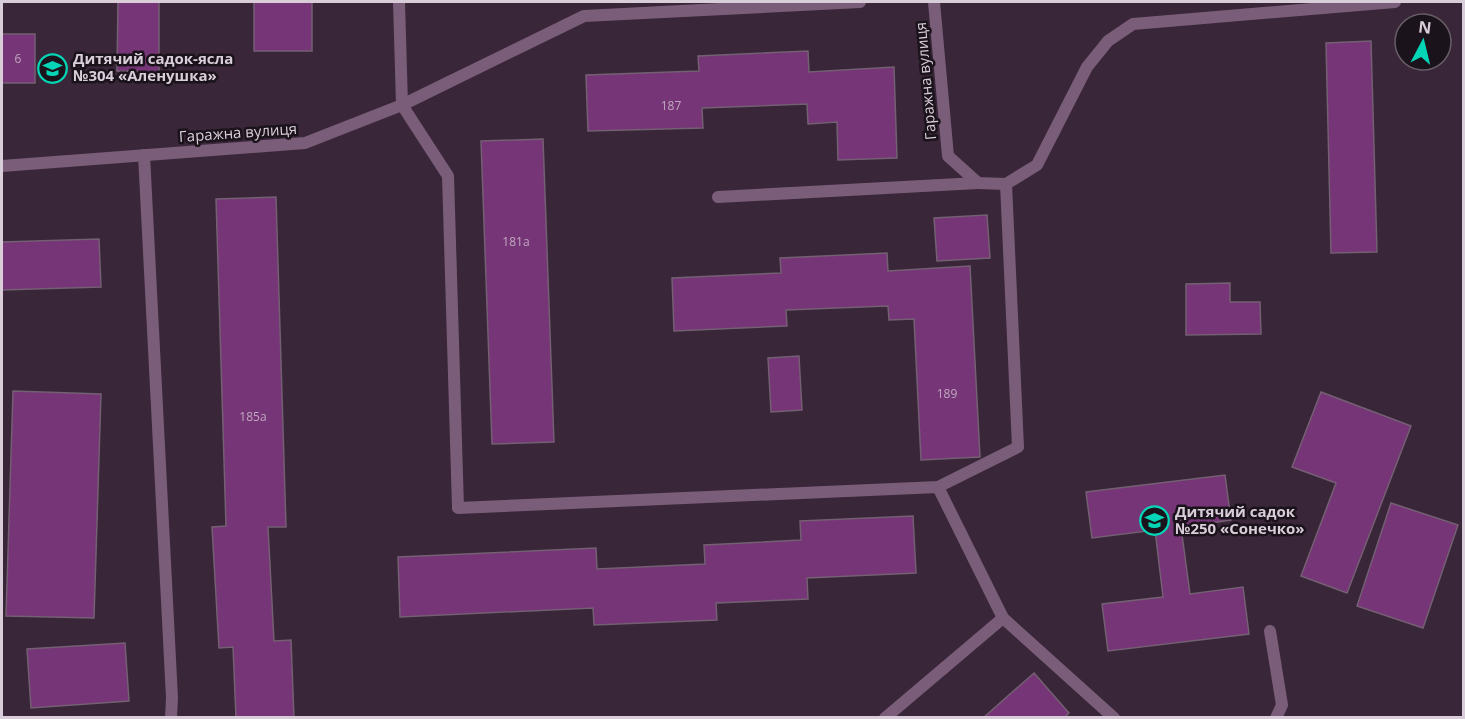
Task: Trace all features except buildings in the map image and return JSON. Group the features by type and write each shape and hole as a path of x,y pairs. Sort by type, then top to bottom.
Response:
{"street":[{"path":"399,2 402,105 448,176 458,508 938,487 1018,447 1006,184"},
{"name":"Гаражна вулиця","path":"2,166 305,143 402,105 584,16 860,2"},
{"name":"Гаражна вулиця","path":"934,2 948,156 978,183"},
{"path":"718,197 978,183 1006,184 1037,165 1087,67 1108,41 1133,24 1395,2"},
{"path":"144,155 172,698 171,717"},
{"path":"938,487 1003,618 1114,717"},
{"path":"885,717 1003,618"},
{"path":"1270,631 1282,705 1276,717"}],"place":[{"name":"Дитячий садок-ясла №304 «Аленушка»","path":"52,68"},
{"name":"Дитячий садок №250 «Сонечко»","path":"1154,521"}]}
